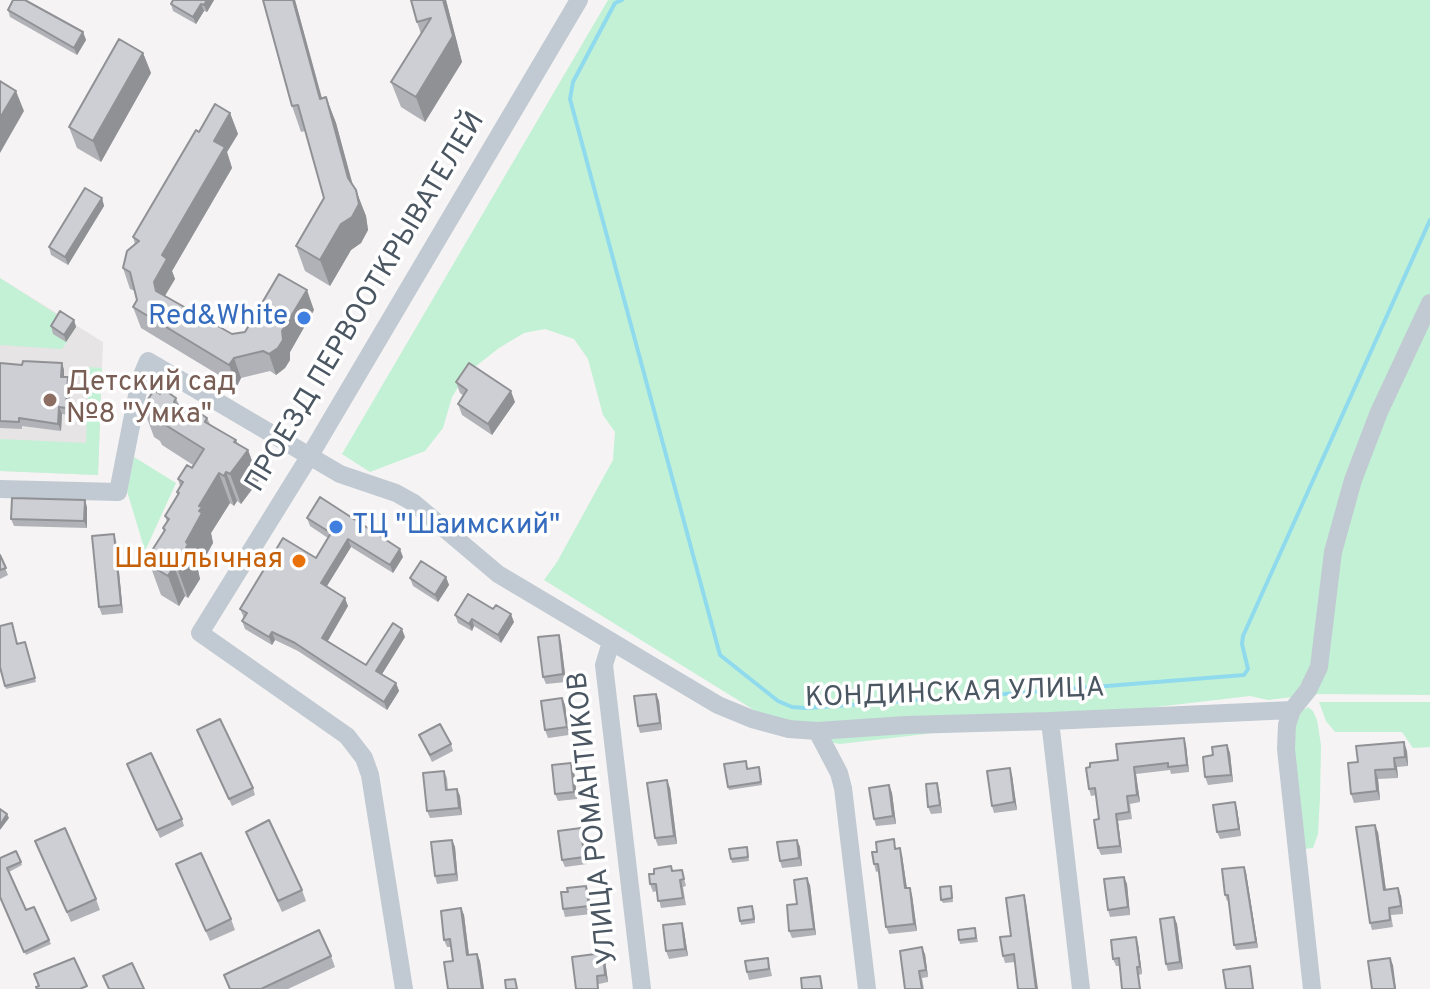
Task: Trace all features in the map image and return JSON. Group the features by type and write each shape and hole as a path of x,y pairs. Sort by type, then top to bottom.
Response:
{"street":[{"name":"ПРОЕЗД ПЕРВООТКРЫВАТЕЛЕЙ","path":"404,989 370,775 364,758 347,736 200,633 309,457 579,0"},
{"path":"1312,989 1286,749 1287,725 1292,710 1308,690 1319,667 1333,552 1353,480 1379,412 1430,303"},
{"name":"КОНДИНСКАЯ УЛИЦА","path":"0,489 118,492 140,380 148,361 340,474 396,493 414,503 498,574 730,711 789,729 817,731 1292,710"},
{"name":"УЛИЦА РОМАНТИКОВ","path":"611,642 604,665 642,989"},
{"path":"1050,721 1081,989"},
{"path":"817,731 839,773 843,788 867,989"}],"shaded area":[{"name":"Детский сад №8 \"Умка\"","path":"0,278 103,342 98,475 0,471"}],"green space":[{"path":"608,0 1430,0 1430,695 1318,694 1268,700 1250,696 840,744 796,736 544,580 613,460 615,432 603,415 588,359 574,339 545,329 524,333 499,348 466,374 452,397 443,428 425,451 370,472 342,454"},
{"path":"0,278 76,327 62,349 0,345"},
{"path":"89,367 102,368 98,475 0,471 0,439 86,443"},
{"path":"134,457 176,483 145,551 127,491"},
{"path":"1319,702 1430,702 1430,747 1413,748 1402,732 1335,732 1326,721"},
{"path":"1308,707 1317,720 1321,745 1320,797 1318,834 1313,848 1304,849 1294,727 1300,712"}],"building":[{"path":"13,0 25,0 83,32 74,48 8,10"},
{"path":"173,0 207,0 193,17 171,4"},
{"path":"263,0 293,0 320,99 326,97 348,178 356,190 359,204 352,217 341,224 320,260 296,246 324,198 298,105 292,106"},
{"path":"411,0 443,0 453,36 416,97 391,82 431,18 417,22"},
{"path":"119,39 143,53 93,141 69,127"},
{"path":"0,81 16,91 0,118"},
{"path":"215,104 230,113 214,141 225,147 162,255 167,259 154,282 156,291 232,334 245,332 279,274 307,290 282,331 283,340 278,348 269,354 263,351 234,358 229,365 133,307 137,300 130,272 123,268 127,251 139,241 133,237 196,130 199,132"},
{"path":"85,188 102,198 65,257 49,247"},
{"path":"60,311 74,320 64,335 51,326"},
{"path":"23,361 62,363 61,377 68,377 66,408 59,407 58,424 19,418 19,422 0,421 0,363 22,365"},
{"path":"469,363 511,391 488,424 458,404 467,390 456,382"},
{"path":"163,389 176,398 174,402 193,414 195,410 207,418 205,422 248,450 230,474 226,472 224,476 219,473 199,506 202,513 186,542 189,550 168,576 150,565 156,555 151,552 165,530 163,528 169,519 165,516 179,493 183,482 178,479 187,465 192,468 204,449 151,416 152,413 143,407 154,390 160,394"},
{"path":"320,497 400,549 390,565 348,539 321,583 345,598 322,638 366,665 393,623 402,629 376,671 396,683 384,702 295,643 272,632 269,637 242,621 247,613 240,609 283,538 316,558 331,533 307,518"},
{"path":"12,498 85,500 84,521 11,519"},
{"path":"114,534 121,605 99,607 92,536"},
{"path":"0,555 6,568 0,570"},
{"path":"421,561 446,577 435,595 410,578"},
{"path":"468,594 493,609 496,605 511,614 498,635 472,619 469,624 455,615"},
{"path":"12,623 17,644 25,642 35,678 5,686 0,667 0,626"},
{"path":"559,635 563,674 543,677 538,637"},
{"path":"656,694 660,723 638,726 634,696"},
{"path":"562,698 567,727 545,730 541,701"},
{"path":"220,719 253,788 229,799 197,730"},
{"path":"440,724 451,744 430,755 419,735"},
{"path":"1184,738 1187,765 1168,767 1168,763 1134,767 1137,795 1127,796 1129,812 1116,814 1120,846 1098,848 1094,820 1099,819 1095,788 1089,789 1086,768 1090,767 1090,763 1118,760 1116,744"},
{"path":"1404,742 1405,757 1394,758 1395,769 1375,770 1377,791 1351,794 1348,763 1358,762 1356,746"},
{"path":"1227,745 1231,775 1205,777 1203,757 1213,755 1212,747"},
{"path":"151,753 182,819 157,830 127,764"},
{"path":"746,761 747,769 759,767 761,782 728,787 724,764"},
{"path":"571,763 574,792 555,794 552,765"},
{"path":"1010,768 1014,802 992,806 987,771"},
{"path":"444,771 446,790 457,789 459,808 427,811 423,773"},
{"path":"667,780 674,836 655,838 647,783"},
{"path":"937,783 940,805 928,807 926,784"},
{"path":"889,785 893,816 874,819 869,788"},
{"path":"1235,802 1239,829 1217,832 1213,805"},
{"path":"0,809 7,814 0,825"},
{"path":"269,820 302,890 278,901 246,832"},
{"path":"1375,825 1384,890 1398,888 1401,906 1389,908 1390,920 1370,923 1356,827"},
{"path":"65,828 96,899 67,912 35,841"},
{"path":"581,828 584,857 562,860 558,831"},
{"path":"894,839 895,849 900,848 905,888 910,888 914,924 886,927 878,864 874,864 872,852 877,852 876,842"},
{"path":"452,840 456,874 435,876 431,842"},
{"path":"797,840 799,858 780,861 777,842"},
{"path":"747,847 748,857 731,859 729,849"},
{"path":"16,851 21,862 7,868 26,910 34,907 49,940 24,952 0,897 0,858"},
{"path":"201,853 231,919 206,931 176,864"},
{"path":"671,866 672,871 682,870 683,898 658,901 656,884 650,884 649,874 654,874 654,869"},
{"path":"1244,867 1256,942 1234,945 1222,869"},
{"path":"1124,877 1128,907 1108,910 1104,879"},
{"path":"807,878 814,929 789,931 787,905 797,904 794,880"},
{"path":"586,886 589,906 563,909 561,892 568,892 567,888"},
{"path":"951,886 952,898 941,900 940,887"},
{"path":"1024,895 1036,989 1018,989 1014,954 1003,956 1000,937 1011,936 1006,898"},
{"path":"752,906 754,919 740,921 738,908"},
{"path":"461,908 467,955 477,954 482,989 448,989 444,962 453,961 450,939 444,940 441,911"},
{"path":"1174,917 1180,962 1166,964 1160,919"},
{"path":"682,923 685,949 666,951 663,925"},
{"path":"975,928 976,938 959,940 958,930"},
{"path":"319,930 331,956 261,989 230,989 224,975"},
{"path":"1136,937 1140,989 1122,989 1119,958 1113,959 1111,940"},
{"path":"922,947 926,970 919,971 922,989 905,989 900,951"},
{"path":"603,953 605,975 597,976 598,989 576,989 572,957"},
{"path":"74,958 87,986 80,989 37,989 39,986 34,974"},
{"path":"768,958 769,969 747,972 745,961"},
{"path":"1390,958 1395,989 1372,989 1368,961"},
{"path":"132,963 144,989 109,989 103,976"},
{"path":"1250,966 1253,989 1226,989 1223,970"},
{"path":"820,976 822,989 802,989 801,978"},
{"path":"515,979 517,989 506,989 505,980"}],"waterway":[{"path":"622,0 615,3 573,82 570,99 720,655 778,701 792,707 1244,675 1248,669 1243,636 1430,220"}],"place":[{"name":"Red&White","path":"304,318"},
{"name":"Детский сад №8 \"Умка\"","path":"50,400"},
{"name":"ТЦ \"Шаимский\"","path":"336,527"},
{"name":"Шашлычная","path":"299,561"}]}
